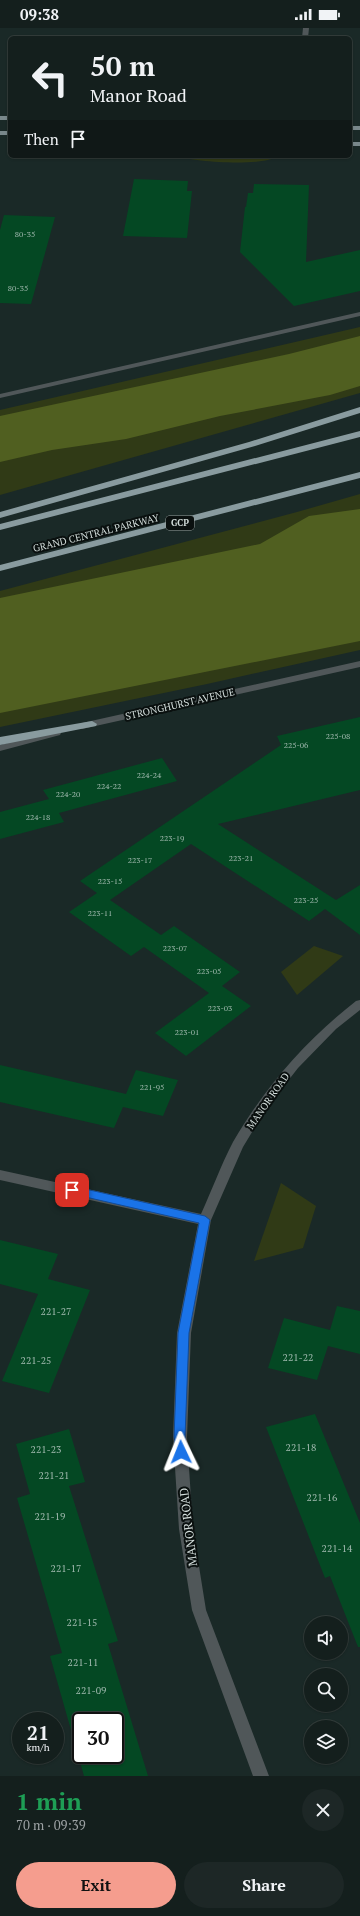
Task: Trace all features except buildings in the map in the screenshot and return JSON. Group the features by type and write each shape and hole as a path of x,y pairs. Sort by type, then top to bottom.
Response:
{"highway":[{"path":"0,514 252,444 360,410"},
{"path":"0,526 170,484 360,434"},
{"name":"GRAND CENTRAL PARKWAY","path":"0,568 360,475"},
{"path":"0,741 92,724"}],"street":[{"path":"0,396 360,314"},
{"name":"STRONGHURST AVENUE","path":"0,748 92,724 360,664"},
{"name":"MANOR ROAD","path":"261,1776 199,1610 186,1528 180,1437 184,1333 205,1220 238,1145 262,1106 294,1066 332,1026 360,1004"},
{"path":"0,1175 205,1220"}],"green space":[{"path":"185,158 273,158 244,162 212,162"},
{"path":"360,327 360,393 0,495 0,410"},
{"path":"360,336 360,386 330,395 220,416 126,439 52,450 0,462 0,416 289,354"},
{"path":"360,494 360,650 207,684 0,727 0,591"},
{"path":"360,509 360,641 0,713 0,598 260,544 309,516"},
{"path":"314,946 343,956 297,995 281,972"},
{"path":"281,1183 316,1206 303,1248 254,1261"}],"route":[{"path":"72,1190 205,1220 184,1333 180,1437 181,1452"}]}
